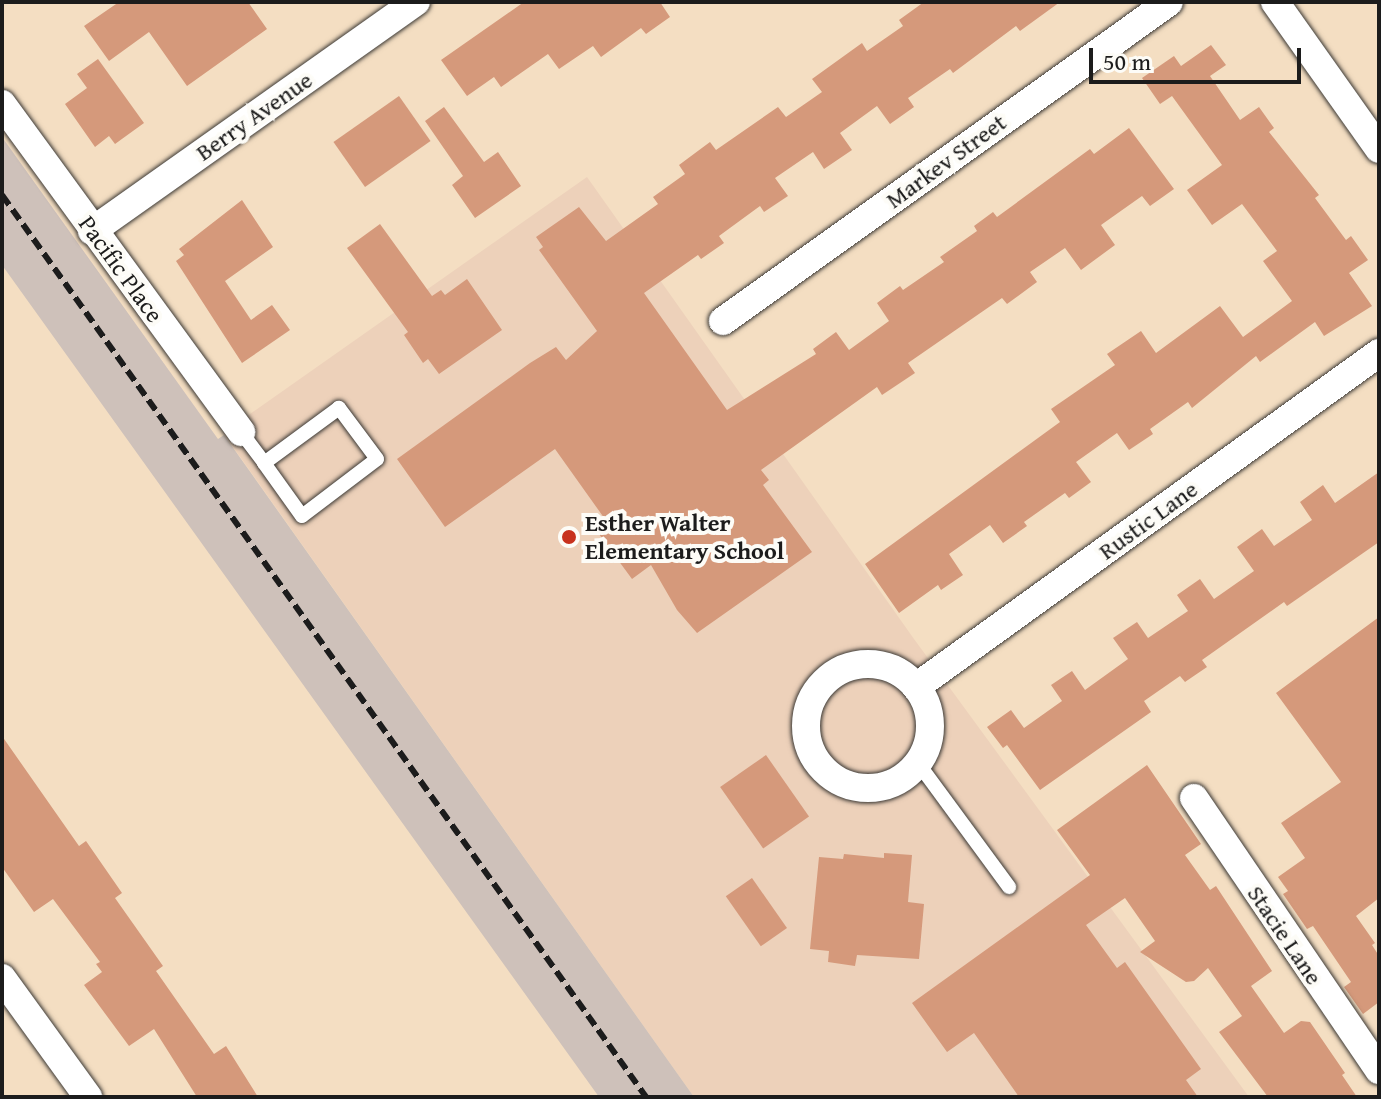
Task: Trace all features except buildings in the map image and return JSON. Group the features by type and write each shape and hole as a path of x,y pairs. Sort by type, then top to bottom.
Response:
{"street":[{"name":"Berry Avenue","path":"92,231 416,2"},
{"name":"Markev Street","path":"723,321 1169,2"},
{"path":"1275,2 1379,149"},
{"name":"Pacific Place","path":"2,104 241,432"},
{"name":"Rustic Lane","path":"916,687 1379,353"},
{"path":"881,666 900,673 916,687 926,705 930,725 928,745 918,763 904,777 887,786 867,789 847,785 829,775 816,761 807,741 806,720 811,700 823,682 850,667 881,666"},
{"name":"Stacie Lane","path":"1194,798 1379,1070"},
{"path":"2,978 88,1097"}],"lane":[{"path":"241,432 302,516 377,459 339,408 264,463"},
{"path":"918,763 1009,887"}],"shaded area":[{"path":"2,137 218,439 224,435 694,1097 599,1097 2,265"},
{"name":"Esther Walter Elementary School","path":"587,177 914,639 1249,1097 694,1097 223,433"}],"railway":[{"path":"2,195 646,1097"}],"place":[{"name":"Esther Walter Elementary School","path":"569,537"}]}
